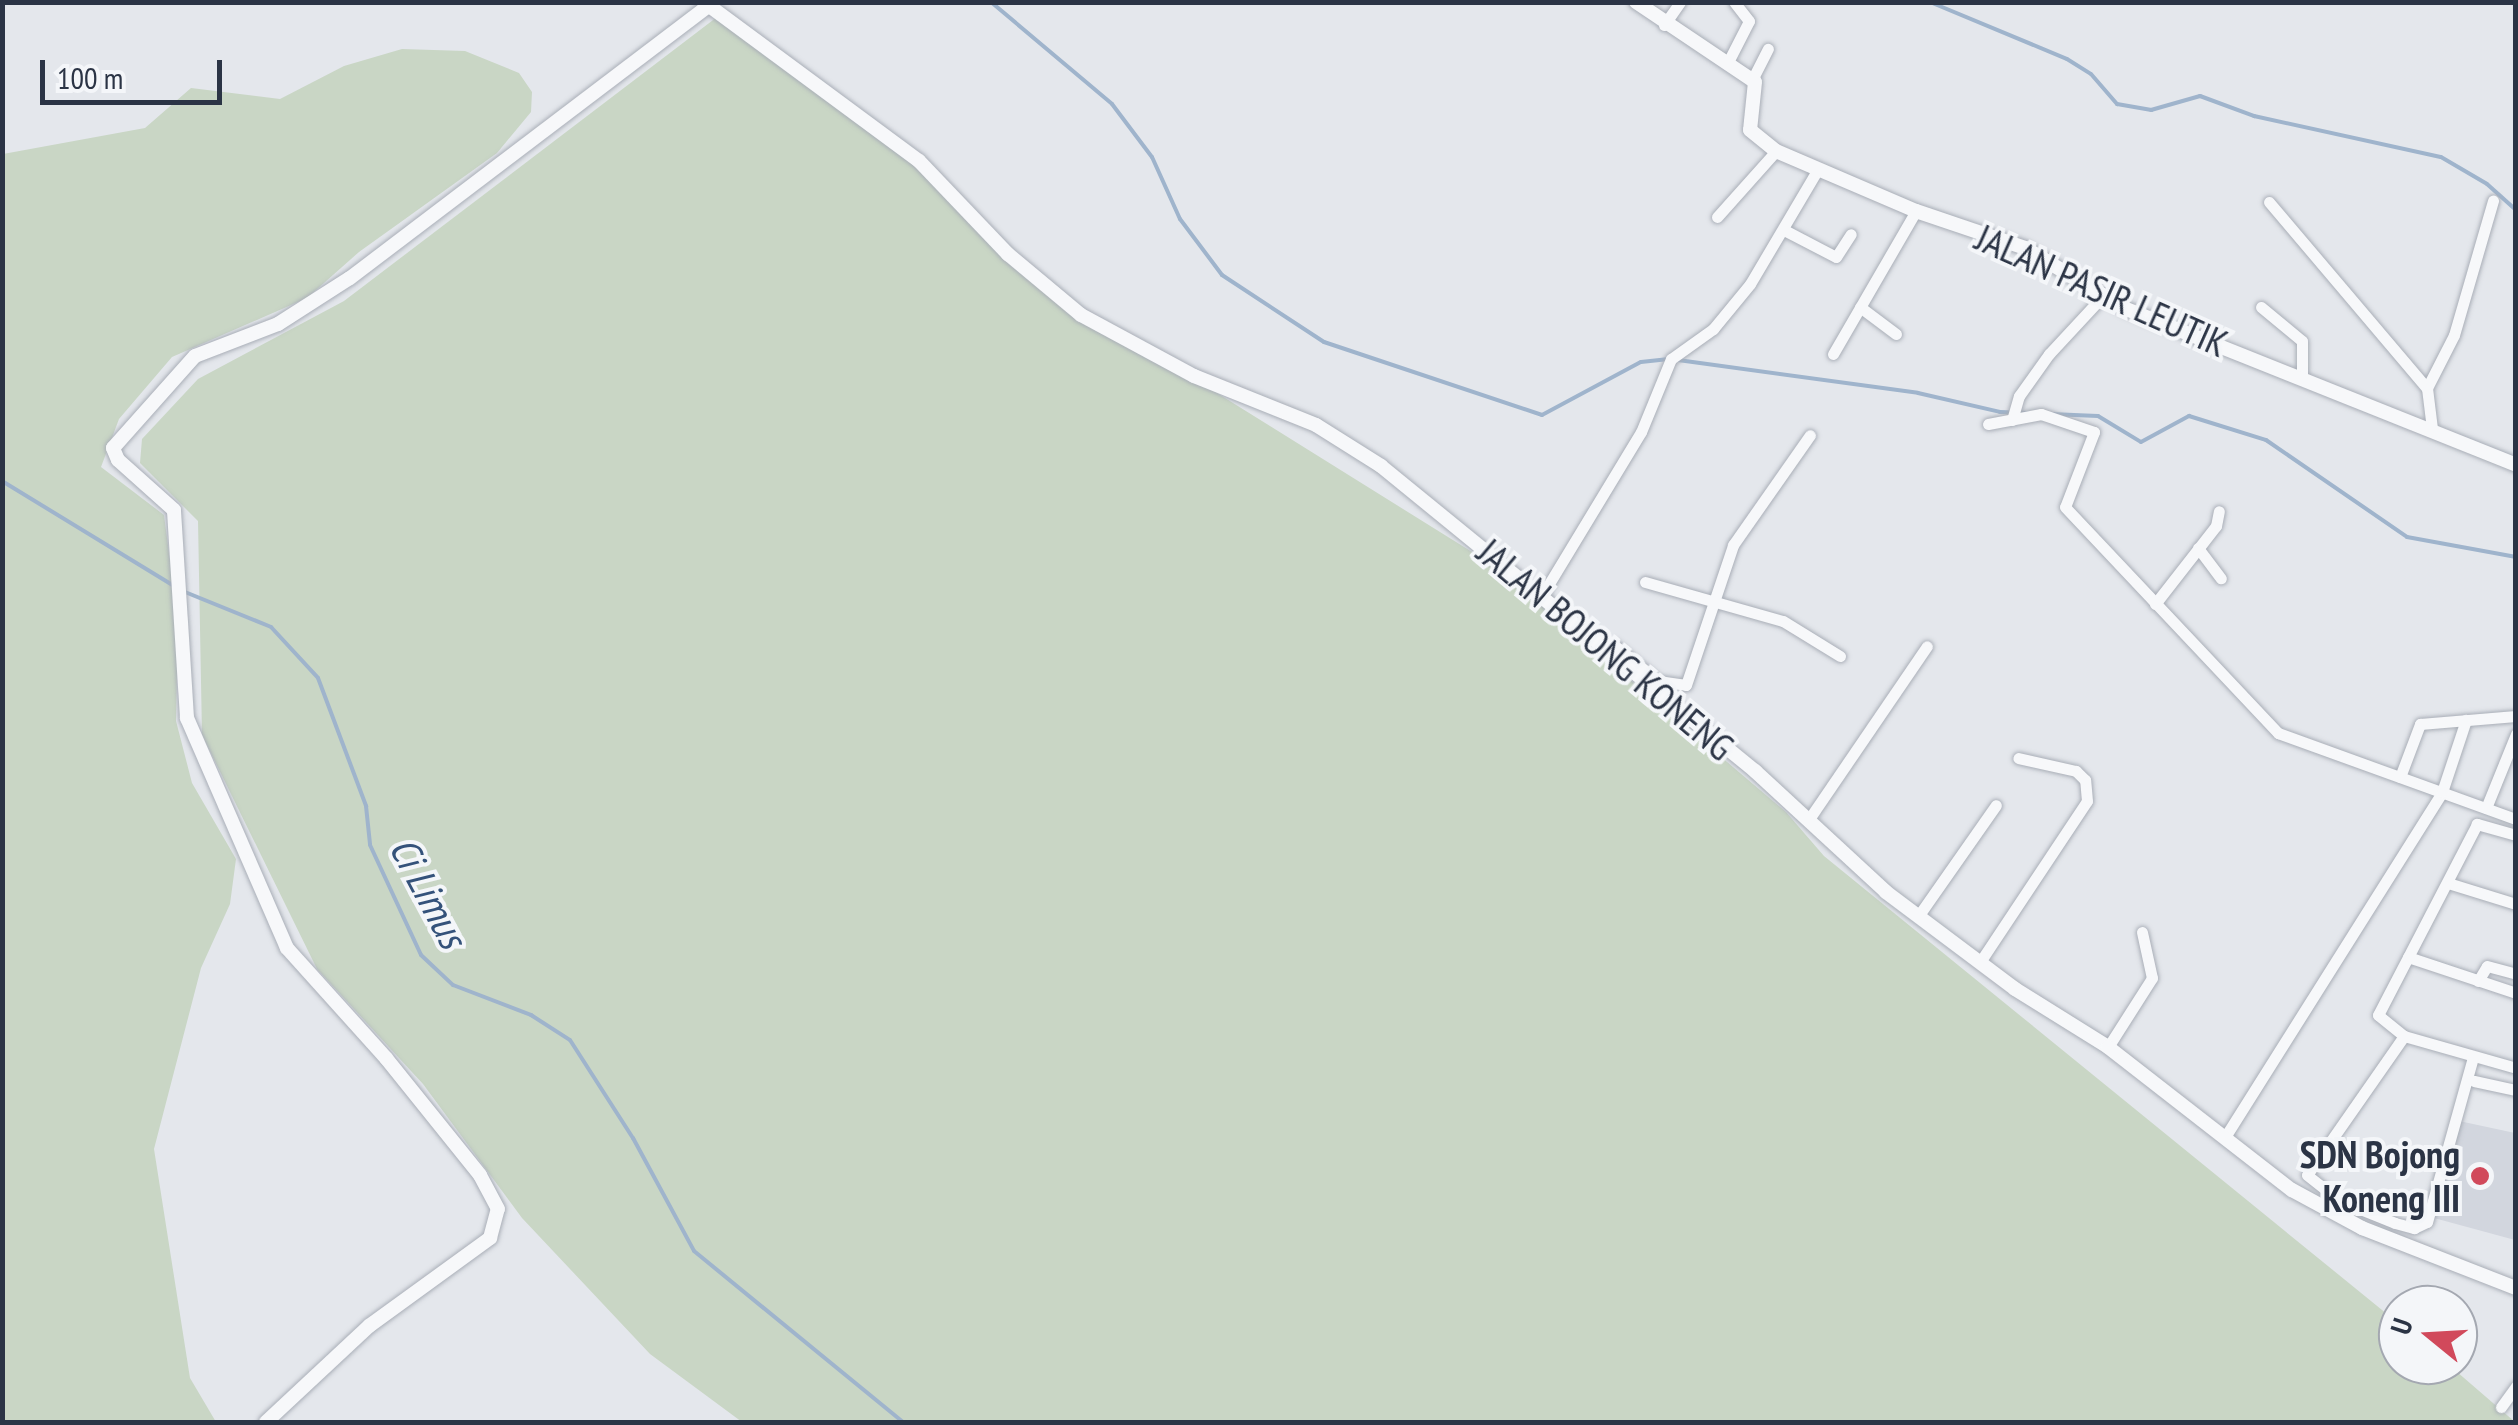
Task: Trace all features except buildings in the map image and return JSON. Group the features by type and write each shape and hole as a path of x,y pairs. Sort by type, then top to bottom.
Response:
{"street":[{"path":"1636,2 1664,25 1752,80 1768,49"},
{"path":"1664,25 1680,2"},
{"path":"1727,64 1749,21 1750,7 1734,2"},
{"path":"266,1422 368,1326 487,1241 498,1210 480,1176 386,1058 287,948 187,718 175,514 118,460 113,448 191,359 278,324 350,278 706,4"},
{"name":"JALAN BOJONG KONENG","path":"706,4 918,161 1008,254 1081,315 1154,357 1275,404 1361,452 1809,818 1919,915 1980,962 2108,1047 2332,1214 2516,1288"},
{"name":"JALAN PASIR LEUTIK","path":"1752,80 1757,98 1750,130 1776,151 1916,212 2025,248 2102,297 2516,465"},
{"path":"1717,217 1776,151"},
{"path":"1540,597 1646,423 1671,359 1713,329 1786,230 1818,168"},
{"path":"2432,429 2428,388 2454,335 2493,201"},
{"path":"2269,202 2428,388"},
{"path":"1833,354 1916,212"},
{"path":"1786,230 1836,257 1851,234"},
{"path":"2012,419 2017,402 2049,354 2102,297"},
{"path":"1860,307 1896,334"},
{"path":"2261,307 2302,341 2302,377"},
{"path":"1988,424 2062,416 2094,432 2064,507 2278,732 2516,818"},
{"path":"1598,646 1614,645 1658,681 1686,685 1733,546 1810,435"},
{"path":"2155,604 2198,548 2219,511"},
{"path":"2198,548 2221,578"},
{"path":"1645,582 1783,621 1840,656"},
{"path":"1809,818 1927,646"},
{"path":"2400,777 2420,724 2516,716"},
{"path":"2225,1137 2442,792 2466,720"},
{"path":"2486,808 2516,734"},
{"path":"1980,962 2032,892 2086,801 2085,780 2076,771 2018,758"},
{"path":"1919,915 1996,806"},
{"path":"2516,835 2478,823 2378,1016 2404,1036 2516,1068"},
{"path":"2448,883 2516,904"},
{"path":"2108,1047 2152,978 2142,932"},
{"path":"2408,957 2516,993"},
{"path":"2478,980 2487,966 2516,974"},
{"path":"2404,1036 2307,1175 2340,1201 2395,1223 2414,1228 2427,1222 2473,1057"},
{"path":"2474,1081 2516,1090"},
{"path":"2500,1407 2516,1386"}],"shaded area":[{"name":"SDN Bojong Koneng III","path":"2459,1121 2515,1133 2515,1240 2434,1218"}],"green space":[{"path":"721,14 893,141 1029,276 1501,570 1786,812 1824,856 2378,1307 2378,1385 2472,1385 2515,1422 742,1422 650,1354 522,1218 423,1084 317,969 202,735 198,521 140,463 142,439 198,379 344,301"},
{"path":"402,49 465,51 519,73 532,92 531,112 497,153 359,252 307,298 172,357 119,419 101,467 164,515 178,622 176,721 192,783 236,859 230,904 201,968 154,1149 190,1378 216,1422 3,1422 3,154 145,128 191,88 280,99 344,66"}],"waterway":[{"path":"991,2 1112,104 1152,157 1180,219 1222,275 1324,342 1542,415 1641,362 1669,359"},
{"path":"1930,2 2067,59 2091,74 2117,104 2151,110 2200,96 2254,116 2441,157 2487,184 2516,210"},
{"path":"1678,360 1918,393 2000,412 2098,416 2141,442 2189,416 2266,440 2407,537 2516,557"},
{"name":"Ci Limus","path":"2,481 177,588"},
{"name":"Ci Limus","path":"185,592 271,627 318,678 366,806 370,845 421,955 453,985 531,1015 570,1040 633,1138 694,1251 903,1422"}],"place":[{"name":"SDN Bojong Koneng III","path":"2480,1176"}]}
